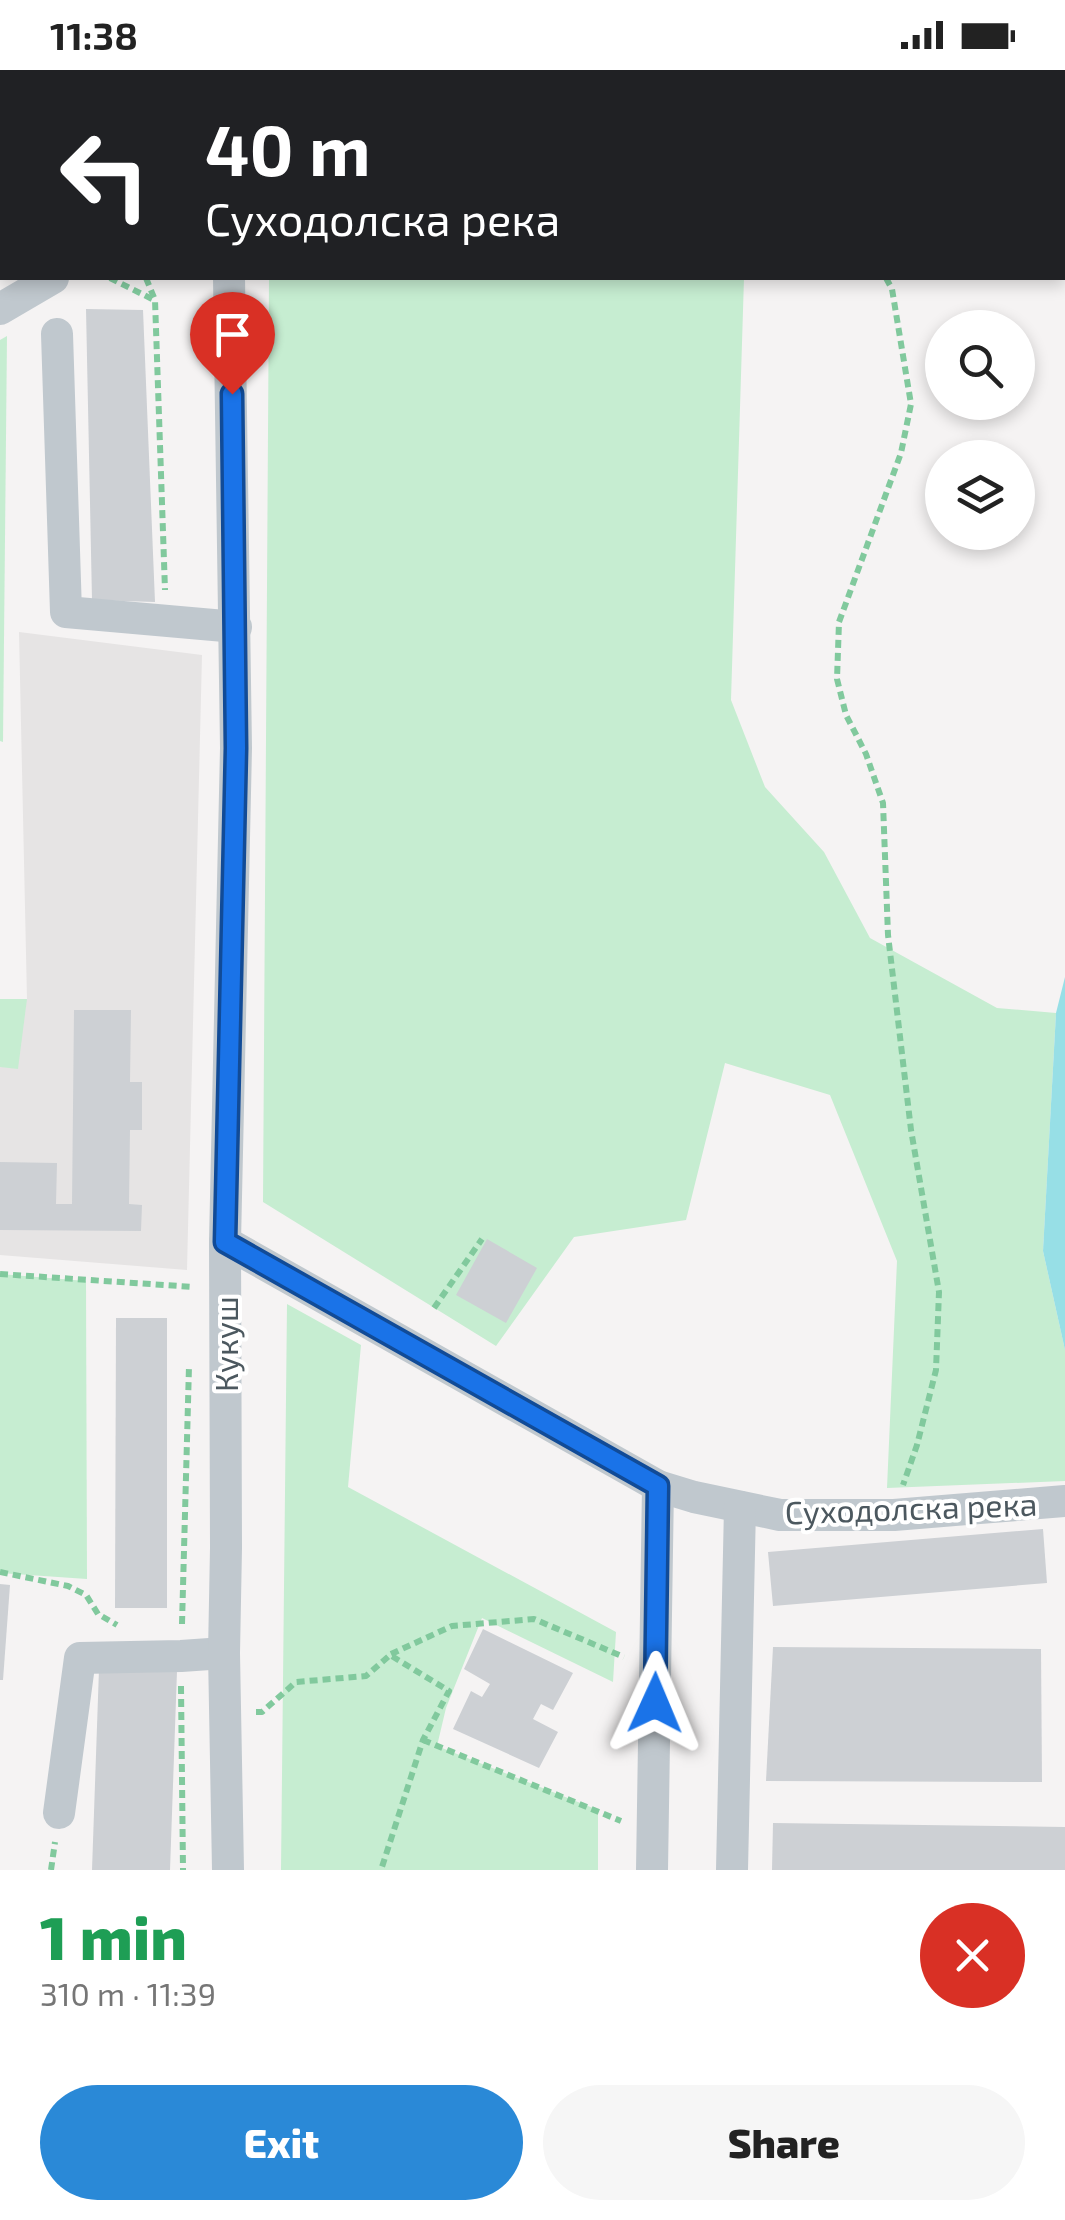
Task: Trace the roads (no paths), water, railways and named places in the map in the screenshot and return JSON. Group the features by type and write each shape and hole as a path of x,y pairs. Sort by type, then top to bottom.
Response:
{"street":[{"path":"0,309 51,280"},
{"name":"Кукуш","path":"228,1870 225,1242 236,627 229,280"},
{"path":"58,334 66,612 236,627"},
{"name":"Суходолска река","path":"225,1242 658,1486 780,1514 894,1515 1065,1501"},
{"path":"652,1870 658,1486"},
{"path":"732,1870 740,1507"},
{"path":"59,1813 80,1658 224,1653"}],"water":[{"path":"1065,977 1065,1350 1043,1251 1056,1013"}]}
